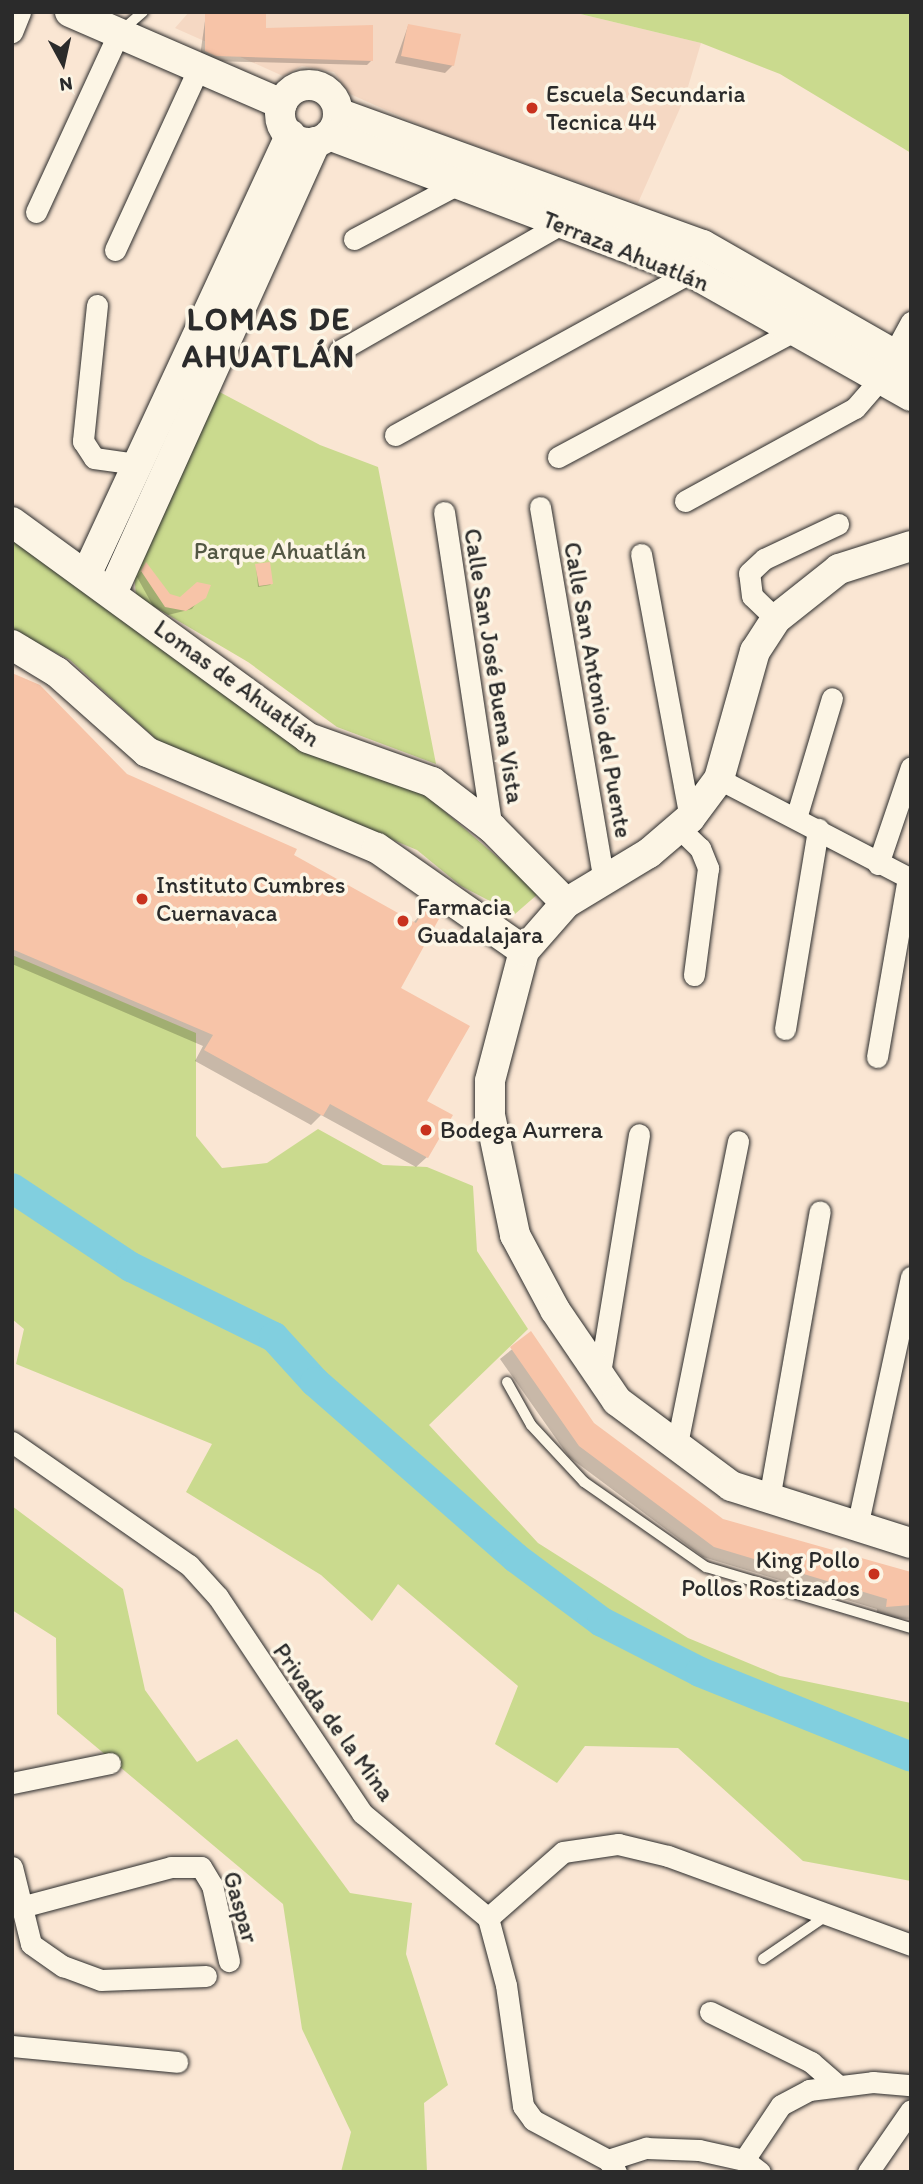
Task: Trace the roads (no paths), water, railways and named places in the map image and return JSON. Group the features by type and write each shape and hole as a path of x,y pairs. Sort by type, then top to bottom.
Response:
{"street":[{"path":"12,33 20,12"},
{"path":"82,14 282,104 318,131"},
{"path":"36,212 118,32"},
{"path":"115,250 199,66"},
{"path":"112,593 333,97 318,86 293,90 282,104"},
{"path":"88,571 136,464 318,131"},
{"name":"Terraza Ahuatlán","path":"318,131 454,186 691,272 794,331 895,366"},
{"name":"Terraza Ahuatlán","path":"318,131 703,245 895,366 911,396"},
{"path":"354,239 454,186"},
{"path":"339,351 561,224"},
{"path":"395,435 691,272"},
{"path":"97,305 83,441 94,458 136,464"},
{"path":"685,500 845,415 895,366 911,322"},
{"path":"558,457 794,331"},
{"name":"Calle San Antonio del Puente","path":"540,507 604,882"},
{"name":"Calle San José Buena Vista","path":"444,512 492,828"},
{"name":"Lomas de Ahuatlán","path":"12,522 88,571 112,593 308,738 432,782 492,828 566,903"},
{"path":"776,619 752,596 750,573 764,559 838,524"},
{"path":"911,546 839,569 776,619 755,651 719,779 685,823 604,882 566,903 524,951 499,1032 490,1115 515,1235 599,1379 676,1449 731,1486 911,1543"},
{"path":"641,554 685,823 708,868 694,975"},
{"path":"12,645 57,672 147,752 377,848 524,951"},
{"path":"796,818 832,698"},
{"path":"878,864 911,767"},
{"path":"719,779 909,879 877,1057"},
{"path":"785,1030 818,829"},
{"path":"599,1379 639,1134"},
{"path":"676,1449 737,1141"},
{"path":"769,1499 820,1211"},
{"path":"857,1528 911,1276"},
{"name":"Privada de la Mina","path":"12,1442 189,1565 218,1597 362,1813 488,1918"},
{"path":"12,1783 110,1763"},
{"path":"911,1945 823,1918 668,1856 591,1843 550,1860 488,1918 506,1985 523,2106 542,2126 612,2166 646,2148 752,2166 781,2105 837,2085 911,2085"},
{"path":"12,1867 21,1907 22,1946 63,1966 101,1980 206,1976"},
{"name":"Gaspar","path":"21,1907 171,1867 201,1867 212,1885 229,1961"},
{"path":"710,2012 811,2062 837,2085"},
{"path":"12,2046 177,2062"},
{"path":"868,2172 911,2110"}],"lane":[{"path":"118,32 143,12"},
{"path":"507,1382 531,1425 584,1482 706,1567 911,1628"},
{"path":"762,1959 823,1918"}],"waterway":[{"path":"12,1188 131,1267 274,1337 315,1382 516,1558 602,1622 700,1672 911,1757"}],"place":[{"name":"Escuela Secundaria Tecnica 44","path":"532,108"},
{"name":"Instituto Cumbres Cuernavaca","path":"142,899"},
{"name":"Farmacia Guadalajara","path":"403,921"},
{"name":"Bodega Aurrera","path":"426,1130"},
{"name":"King Pollo Pollos Rostizados","path":"874,1574"}],"district":[{"name":"LOMAS DE AHUATLÁN","path":"269,338"}],"park label":[{"name":"Parque Ahuatlán","path":"280,551"}]}
